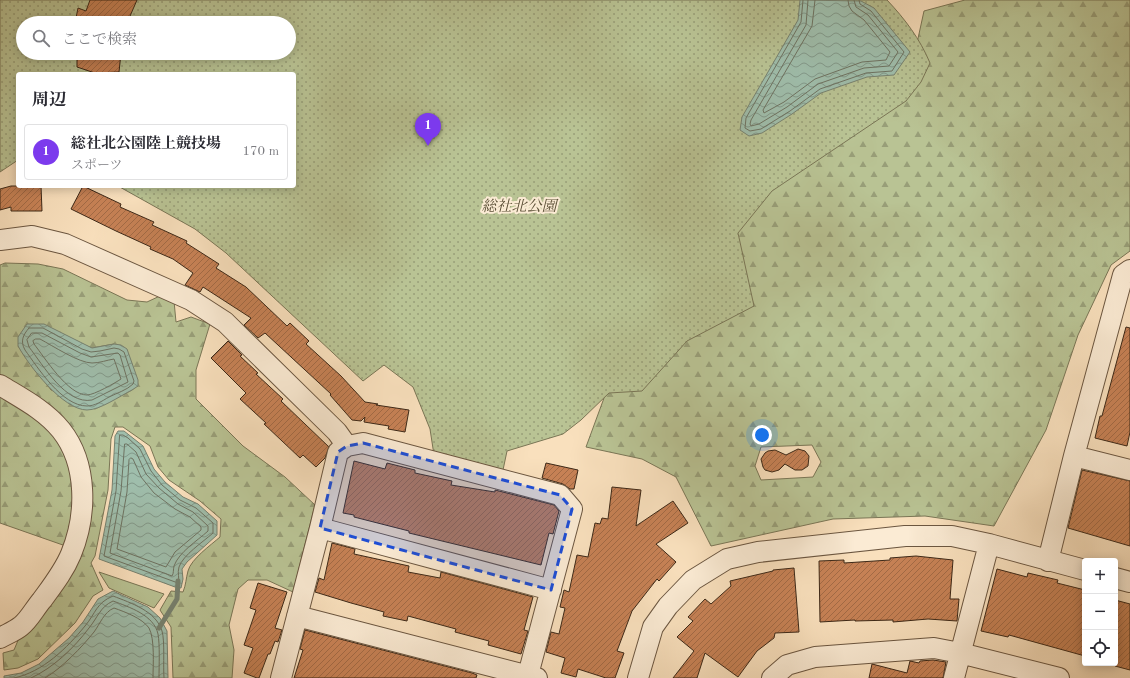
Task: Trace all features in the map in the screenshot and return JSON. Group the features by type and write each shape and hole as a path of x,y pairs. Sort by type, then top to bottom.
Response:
{"street":[{"path":"0,240 32,236 65,244 191,300 225,322 337,432 348,446"},
{"path":"1048,561 1122,275 1130,270"},
{"path":"0,385 42,411 61,429 72,446 82,482 80,519 77,537 62,572 22,625 0,638"},
{"path":"281,678 338,452 348,446 363,443 560,495 572,509 551,590 532,677 297,616"},
{"path":"1074,456 1130,470"},
{"path":"320,528 551,590"},
{"path":"638,678 653,627 668,606 693,580 727,559 758,552 905,536 952,536 989,544 1082,569"},
{"path":"954,678 989,544"},
{"path":"1118,579 1130,582"},
{"path":"772,678 787,665 816,657 934,648 960,653 1059,678"}],"highlighted area":[{"path":"363,443 560,495 572,509 551,590 320,528 338,452 347,446"}],"green space":[{"name":"総社北公園","path":"0,0 887,0 912,30 930,63 921,82 906,101 772,191 738,233 754,306 687,341 642,391 609,393 581,420 563,434 507,451 503,470 434,455 430,429 413,387 384,365 363,381 226,253 195,229 122,188 296,188 296,72 16,72 16,161 0,172"},
{"path":"965,0 1130,0 1130,251 1111,265 1078,335 1046,430 994,526 925,516 833,519 711,546 676,477 642,459 586,447 611,379 709,236 912,66 924,11","holes":["812,445 821,462 813,477 761,480 755,466 761,447"]},
{"path":"5,263 38,264 63,269 127,300 147,302 162,295 174,301 176,322 191,317 210,324 196,370 196,399 243,446 285,477 315,505 293,592 267,580 248,580 238,589 229,625 234,650 232,678 173,678 171,627 160,610 171,591 183,592 190,566 202,552 220,537 221,519 200,501 169,480 158,467 150,446 123,427 115,427 111,439 108,490 95,556 91,563 103,590 93,596 75,623 38,659 18,668 4,670 3,653 14,650 19,638 80,551 0,523 0,265","holes":["114,344 137,386 95,409 51,390 18,346 84,345 92,348"]},
{"path":"99,572 164,594 154,608 109,588"}],"water":[{"path":"800,0 861,1 874,8 910,52 894,75 867,77 821,93 762,133 749,136 740,130 742,117 798,20"},
{"path":"27,324 44,324 92,348 114,344 121,345 127,349 138,380 138,386 98,408 87,410 78,408 68,403 48,386 38,375 18,346 18,337"},
{"path":"118,431 124,431 143,446 154,469 165,482 183,497 198,504 217,521 217,535 187,562 182,569 183,579 181,588 99,559 112,490 115,436"},
{"path":"113,591 148,607 160,618 167,631 168,678 4,678 4,676 21,673 39,664 69,638 83,622 98,599"}],"building":[{"path":"90,0 137,0 130,16 76,16 78,8 86,11"},
{"path":"77,60 120,60 119,72 92,72 77,67"},
{"path":"11,186 16,186 16,188 41,188 42,211 11,211 11,207 0,210 0,189"},
{"path":"82,188 87,188 121,204 120,207 154,222 152,225 187,241 186,243 219,264 216,268 246,287 287,326 290,323 309,341 306,344 341,376 365,402 409,410 405,432 388,429 389,426 364,422 365,417 361,421 352,420 330,395 331,394 265,333 258,338 244,325 251,318 203,287 200,292 185,285 193,273 173,259 150,249 151,247 71,209"},
{"path":"1126,327 1130,328 1130,432 1127,446 1095,438"},
{"path":"228,341 242,355 240,356 258,373 256,374 283,399 281,401 329,447 325,458 316,467 303,455 300,458 264,424 266,423 240,399 246,393 211,358"},
{"path":"798,449 805,451 809,456 808,466 802,470 795,470 785,464 779,470 772,472 765,470 763,467 761,459 768,451 775,450 786,455"},
{"path":"354,461 385,469 387,463 415,470 415,473 452,481 451,485 495,492 495,490 554,505 559,511 553,534 549,533 541,565 409,533 409,531 343,513"},
{"path":"546,463 578,470 574,489 570,489 563,484 542,478"},
{"path":"1082,470 1130,481 1130,546 1068,528"},
{"path":"612,487 641,490 636,526 673,501 688,523 656,544 676,562 659,581 657,579 632,611 617,651 624,653 615,678 606,678 578,669 576,677 561,673 565,658 546,652 551,632 559,634 565,608 560,607 564,590 569,592 577,555 588,557 595,523 600,524 602,518 608,519"},
{"path":"332,543 355,549 354,554 409,566 408,572 440,578 441,572 533,597 524,630 528,631 521,654 488,645 489,641 455,632 456,629 408,616 407,621 383,616 384,612 315,592 319,578 324,580"},
{"path":"916,556 953,560 950,599 959,599 957,621 928,619 893,622 893,620 855,620 820,622 819,561 844,560 844,563 890,560 890,558"},
{"path":"794,568 799,632 775,633 774,638 757,651 738,677 705,653 697,678 673,678 694,651 677,637 693,621 688,617 705,599 711,604 731,586 730,581 773,570"},
{"path":"997,569 1027,577 1028,573 1058,580 1057,583 1082,589 1082,655 1009,635 1008,637 981,631"},
{"path":"258,583 287,592 275,628 282,630 278,642 275,641 270,654 268,654 259,678 257,678 244,673 253,648 244,645 256,610 250,608"},
{"path":"1118,601 1130,604 1130,670 1115,666 1118,666"},
{"path":"305,630 477,675 476,678 294,678 303,650 300,649"},
{"path":"933,660 946,662 943,678 869,678 872,664 907,673 910,661 919,663 920,661"}],"waterway":[{"path":"159,628 177,599 178,581"}],"place":[{"name":"総社北公園陸上競技場","path":"428,146"}]}
